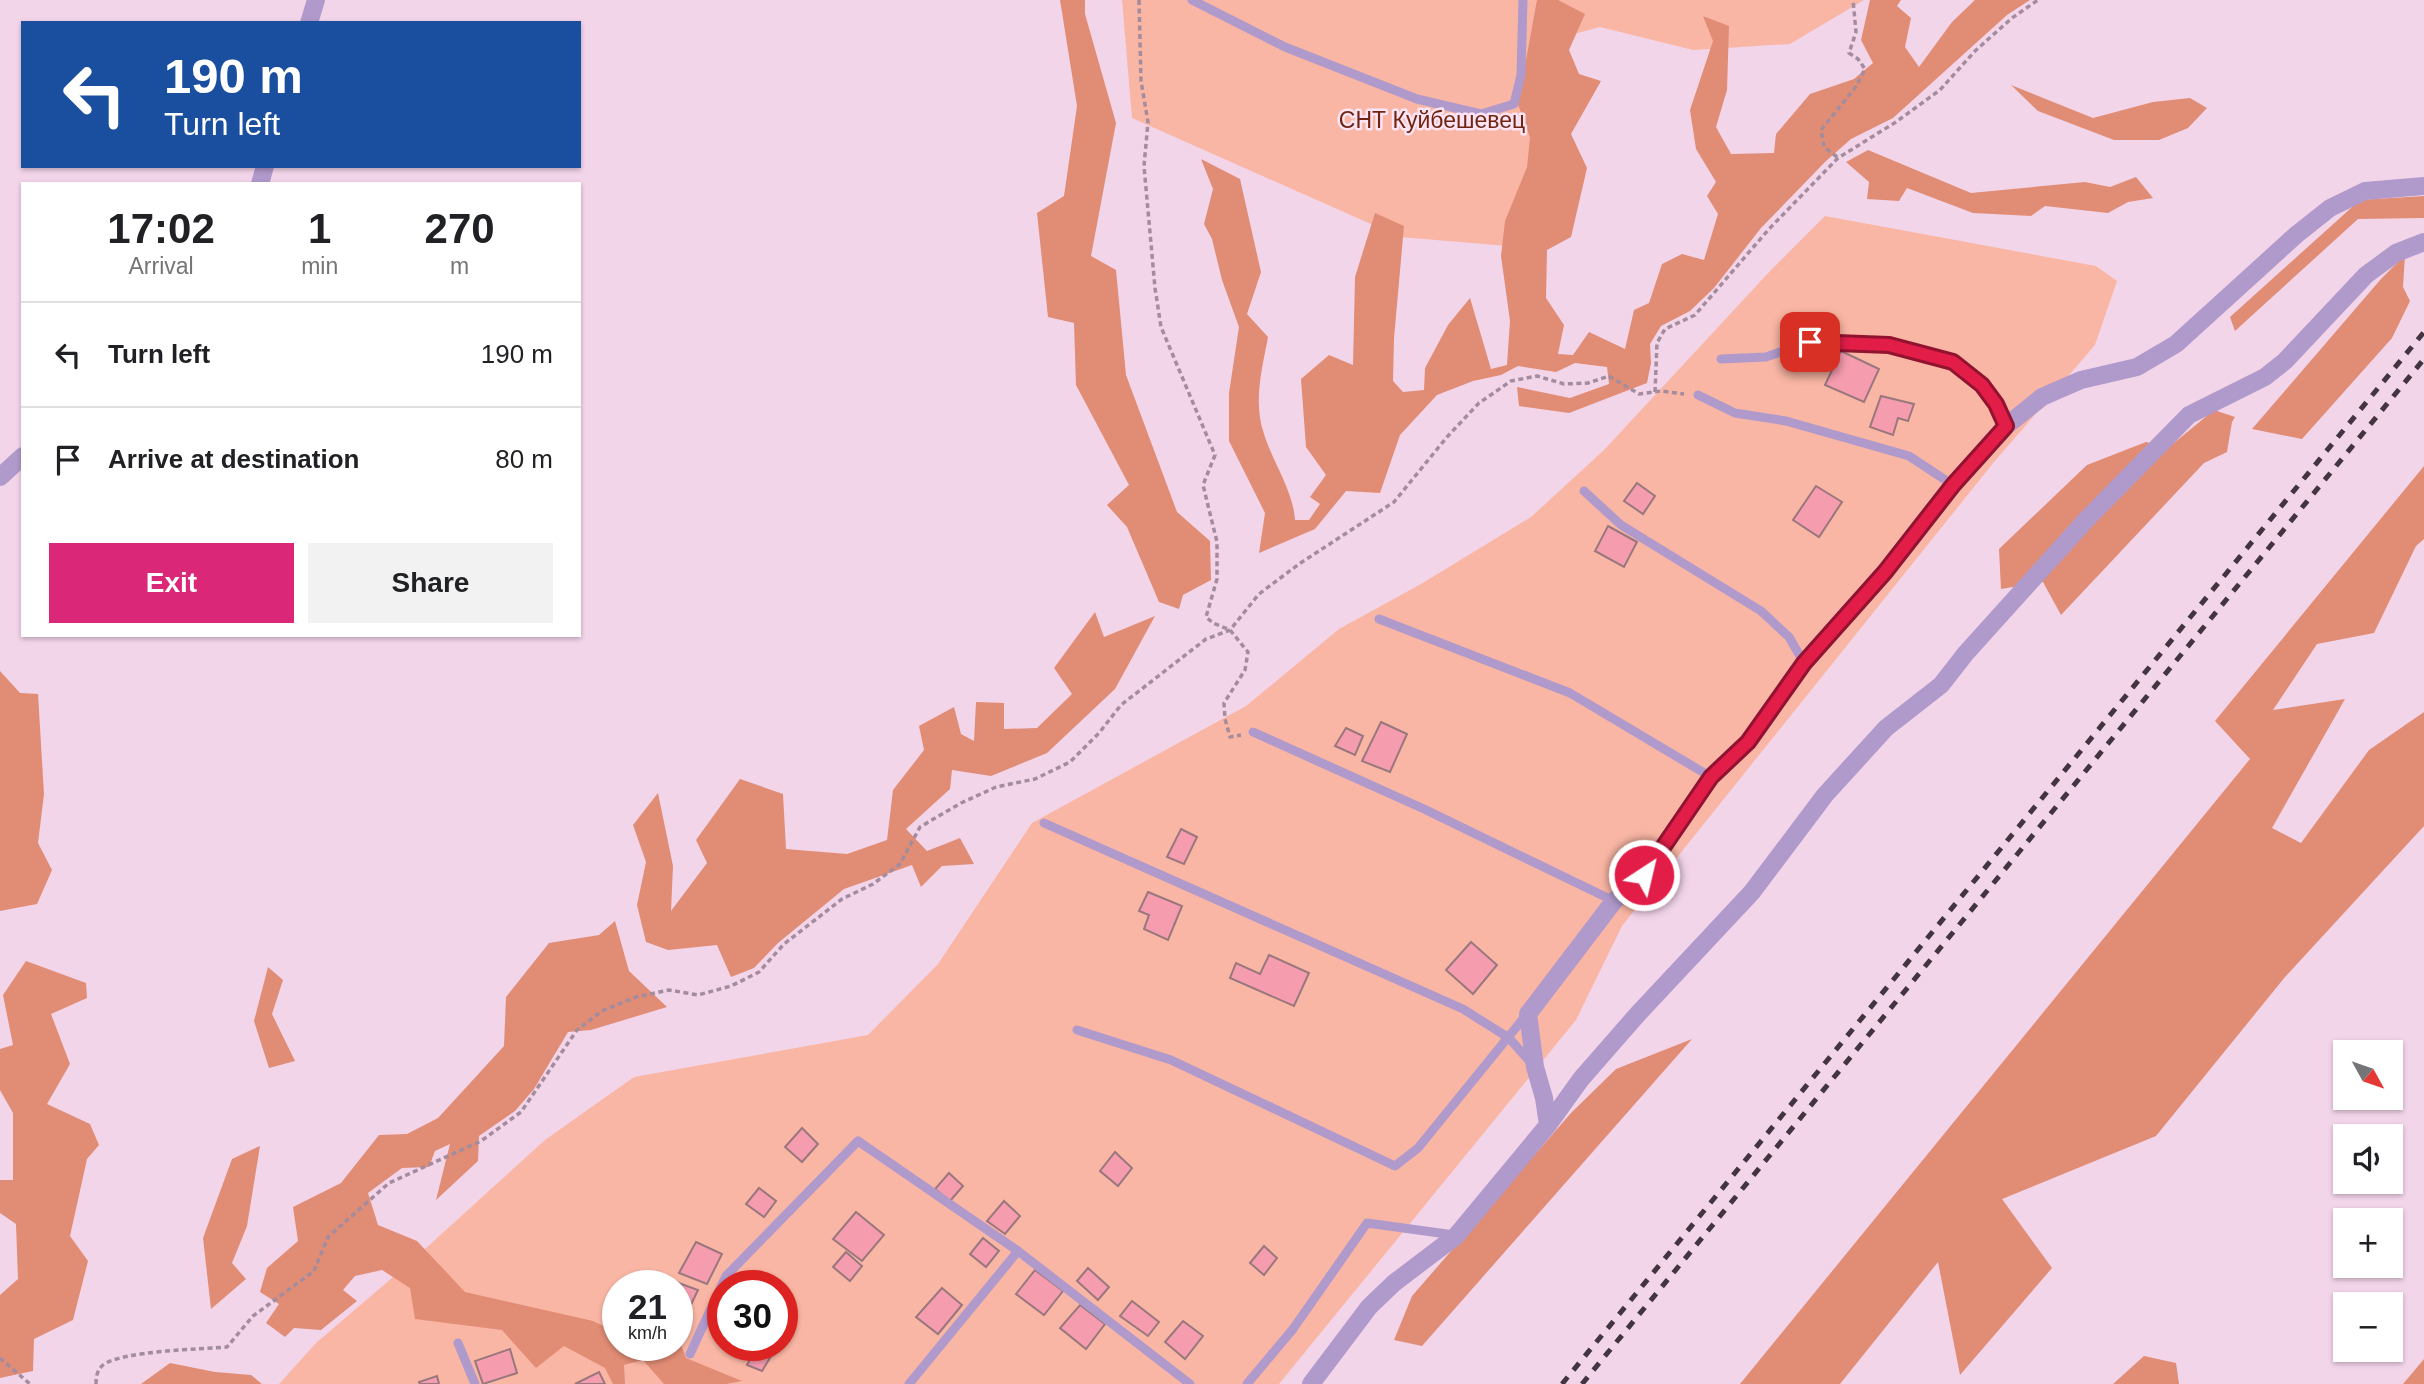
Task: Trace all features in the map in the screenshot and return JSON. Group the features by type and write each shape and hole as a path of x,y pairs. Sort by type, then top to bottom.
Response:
{"street":[{"path":"310,21 316,0"},
{"path":"1548,1125 1535,1067 1528,1014 1614,901 1644,875 1711,777 1748,742 1804,663 1885,572 1953,485 2006,426 2042,397 2081,380 2137,368 2176,344 2296,235 2330,208 2365,191 2424,186"},
{"path":"1311,1384 1369,1307 1394,1283 1456,1236 1548,1125 1581,1079 1752,892 1825,795 1886,728 1941,685 1966,653 2141,462 2189,415 2265,377 2285,361 2366,275 2396,253 2424,242"},
{"path":"0,477 21,458"}],"lane":[{"path":"1192,0 1285,47 1417,99 1481,114 1514,104 1521,75 1523,0"},
{"path":"1721,359 1766,357 1810,342 1889,345 1953,362 1982,385 1996,404 2006,426"},
{"path":"1698,395 1735,413 1786,421 1909,456 1953,485"},
{"path":"1584,491 1621,525 1761,611 1789,637 1804,663"},
{"path":"1379,619 1570,693 1711,777"},
{"path":"1253,732 1424,809 1614,901"},
{"path":"1044,823 1463,1009 1509,1038 1535,1067"},
{"path":"1077,1030 1171,1060 1395,1166 1418,1148 1528,1014"},
{"path":"693,1348 726,1276 858,1141 1018,1251 1190,1384"},
{"path":"1247,1384 1293,1329 1367,1223 1456,1236"},
{"path":"909,1384 1018,1251"},
{"path":"458,1343 475,1384"}],"path":[{"path":"1139,0 1141,81 1148,122 1144,166 1161,327 1214,454 1203,485 1217,542 1217,579 1206,617 1230,630 1248,652 1245,670 1224,703 1230,737 1253,732"},
{"path":"1838,158 1824,147 1821,130 1855,88 1865,69 1858,59 1849,53 1856,32 1853,0"},
{"path":"1655,392 1657,343 1665,329 1695,315 1769,229 1838,158 1896,122 1940,90 1975,51 2012,18 2038,0"},
{"path":"96,1384 96,1375 104,1364 117,1360 142,1353 227,1347 253,1316 314,1271 328,1237 389,1183 481,1141 521,1112 577,1030 602,1012 636,997 668,990 698,995 731,986 759,972 784,944 815,920 900,864 920,827 984,792 1035,779 1070,762 1099,733 1121,705 1206,639 1230,630 1259,594 1299,564 1394,502 1447,437 1479,403 1511,381 1537,376 1564,384 1588,383 1609,376 1639,394 1655,392 1698,395"},
{"path":"0,1357 30,1384"}],"green space":[{"name":"СНТ Куйбешевец","path":"1122,0 1864,0 1790,44 1693,50 1600,27 1559,38 1507,246 1400,237 1132,118"},
{"path":"1825,216 2096,266 2117,281 2095,345 1994,462 1622,926 1576,1020 1279,1384 279,1384 316,1343 414,1259 545,1140 634,1077 868,1035 938,964 1032,823 1246,706 1339,629 1421,584 1531,517 1604,450 1771,270"}],"shaded area":[{"path":"1060,0 1085,0 1085,14 1116,123 1091,256 1116,270 1126,375 1177,512 1210,541 1211,580 1183,595 1179,609 1159,602 1127,527 1107,505 1129,485 1076,385 1074,323 1048,317 1037,213 1064,196 1077,106"},
{"path":"1537,0 1558,0 1585,14 1569,50 1579,74 1601,81 1571,134 1587,168 1571,237 1547,250 1546,298 1564,325 1558,354 1573,355 1589,332 1625,349 1634,310 1649,303 1662,264 1682,254 1704,260 1718,214 1707,196 1716,182 1696,149 1690,110 1713,41 1703,16 1729,26 1727,90 1716,127 1731,154 1774,153 1776,134 1810,94 1854,79 1873,63 1861,40 1870,0 1901,0 1897,6 1911,18 1905,47 1919,67 1952,22 1975,0 2030,0 2007,15 1893,118 1851,139 1826,161 1761,228 1714,288 1690,311 1661,326 1650,344 1651,363 1647,383 1569,413 1519,406 1517,387 1570,398 1609,384 1607,367 1575,363 1556,372 1518,366 1501,375 1473,381 1437,395 1400,435 1380,493 1346,491 1315,529 1259,553 1265,513 1229,441 1229,393 1239,327 1222,280 1212,239 1204,224 1213,189 1201,159 1240,179 1261,272 1247,314 1268,337 1259,398 1261,422 1291,498 1295,520 1309,520 1320,504 1310,497 1326,475 1306,447 1301,379 1329,355 1353,365 1355,277 1375,213 1404,226 1393,381 1403,392 1424,390 1425,368 1448,325 1470,298 1491,369 1507,365 1510,321 1501,256 1505,221 1527,167 1530,138 1518,104"},
{"path":"2011,85 2093,118 2153,102 2190,98 2207,108 2188,128 2159,140 2114,140 2038,111"},
{"path":"1868,150 1971,193 2085,182 2110,187 2136,177 2153,198 2128,202 2108,213 2045,206 2031,216 1973,213 1907,188 1899,201 1867,199 1869,182 1846,162"},
{"path":"2424,196 2424,218 2358,219 2235,331 2230,317 2360,200"},
{"path":"2405,255 2403,287 2410,301 2392,338 2302,439 2252,429 2381,279"},
{"path":"2214,410 2235,417 2227,452 2204,463 2061,615 2043,582 2001,589 1999,549 2087,465 2146,442 2169,447"},
{"path":"2424,466 2424,539 2416,546 2374,633 2317,644 2273,710 2345,699 2272,828 2301,843 2369,750 2424,712 2424,826 2285,977 2156,1136 2002,1199 2052,1268 1960,1375 1938,1262 1840,1384 1740,1384 2250,759 2215,721"},
{"path":"1095,612 1104,637 1155,616 1115,689 1047,753 991,776 952,770 950,789 906,829 927,851 960,838 974,864 942,866 921,887 912,865 844,889 778,943 754,968 731,977 717,945 668,950 646,942 637,905 646,862 633,825 658,793 673,866 671,911 707,863 696,840 740,779 783,794 786,849 847,854 887,840 893,790 924,750 919,726 954,707 961,734 974,741 976,702 1004,703 1004,729 1037,728 1072,694 1054,668"},
{"path":"0,671 20,693 38,694 44,794 38,843 52,870 37,904 0,911"},
{"path":"615,921 629,971 667,1007 591,1030 568,1032 534,1089 515,1111 479,1136 478,1161 436,1200 450,1144 435,1151 429,1167 402,1168 368,1193 378,1225 417,1241 465,1292 602,1325 602,1361 639,1361 624,1365 625,1384 613,1384 605,1368 564,1346 536,1368 502,1330 415,1319 410,1288 382,1270 355,1276 343,1290 357,1301 321,1330 294,1328 285,1337 266,1323 279,1304 260,1292 267,1268 298,1241 293,1207 341,1183 379,1135 407,1134 438,1118 504,1046 506,997 549,943 599,935"},
{"path":"26,961 86,983 87,998 51,1014 70,1064 47,1104 90,1124 99,1145 87,1159 70,1236 88,1261 73,1320 34,1339 33,1371 0,1378 0,1295 18,1279 16,1224 0,1213 0,1180 13,1180 13,1113 0,1090 0,1049 13,1045 3,995"},
{"path":"268,967 283,980 272,1014 295,1061 269,1068 254,1021"},
{"path":"1692,1039 1422,1346 1394,1340 1412,1296 1571,1113 1616,1069"},
{"path":"260,1146 247,1226 232,1263 246,1279 211,1309 203,1238 232,1159"},
{"path":"2144,1356 2176,1363 2179,1384 2113,1384"},
{"path":"2424,1359 2424,1384 2403,1384"},
{"path":"644,1361 693,1361 742,1381 726,1384 664,1384"},
{"path":"170,1363 215,1372 251,1375 262,1384 141,1384"}],"building":[{"path":"1841,351 1879,369 1864,402 1825,385"},
{"path":"1881,396 1914,404 1908,421 1898,418 1893,435 1870,427"},
{"path":"1637,483 1655,496 1643,514 1624,501"},
{"path":"1816,486 1842,502 1819,537 1793,520"},
{"path":"1608,526 1637,542 1624,567 1595,551"},
{"path":"1381,722 1407,734 1390,772 1362,761"},
{"path":"1346,728 1363,736 1355,755 1335,746"},
{"path":"1181,829 1197,837 1184,864 1167,857"},
{"path":"1148,892 1182,906 1168,940 1144,929 1149,915 1139,911"},
{"path":"1471,942 1497,965 1473,994 1446,970"},
{"path":"1269,955 1309,973 1294,1006 1230,978 1236,963 1260,974"},
{"path":"802,1128 818,1144 802,1162 785,1147"},
{"path":"1115,1152 1132,1168 1118,1186 1100,1171"},
{"path":"949,1173 963,1186 950,1201 935,1189"},
{"path":"759,1188 776,1201 764,1217 746,1204"},
{"path":"1004,1201 1020,1216 1005,1234 987,1221"},
{"path":"856,1212 884,1235 862,1261 833,1239"},
{"path":"983,1238 999,1251 986,1267 970,1254"},
{"path":"696,1242 722,1254 714,1270 707,1270 707,1284 693,1278 693,1270 681,1270"},
{"path":"1264,1246 1277,1258 1264,1275 1250,1263"},
{"path":"846,1252 862,1266 850,1281 833,1267"},
{"path":"1088,1268 1109,1287 1098,1300 1077,1281"},
{"path":"1035,1270 1063,1291 1044,1315 1016,1294"},
{"path":"693,1288 698,1290 693,1300"},
{"path":"942,1288 962,1305 938,1334 916,1317"},
{"path":"1132,1301 1159,1322 1148,1336 1120,1316"},
{"path":"1080,1305 1105,1324 1086,1349 1060,1328"},
{"path":"1183,1321 1203,1336 1185,1359 1165,1342"},
{"path":"510,1349 517,1373 483,1384 475,1361"},
{"path":"749,1361 768,1361 762,1371 747,1365"},
{"path":"599,1372 605,1384 575,1384"},
{"path":"437,1376 439,1384 419,1382"}],"railway":[{"path":"1562,1384 2424,332"},
{"path":"1582,1384 2424,359"}],"route":[{"path":"1644,875 1711,777 1748,742 1804,663 1885,572 1953,485 2006,426 1996,404 1982,385 1953,362 1889,345 1810,342"}]}
